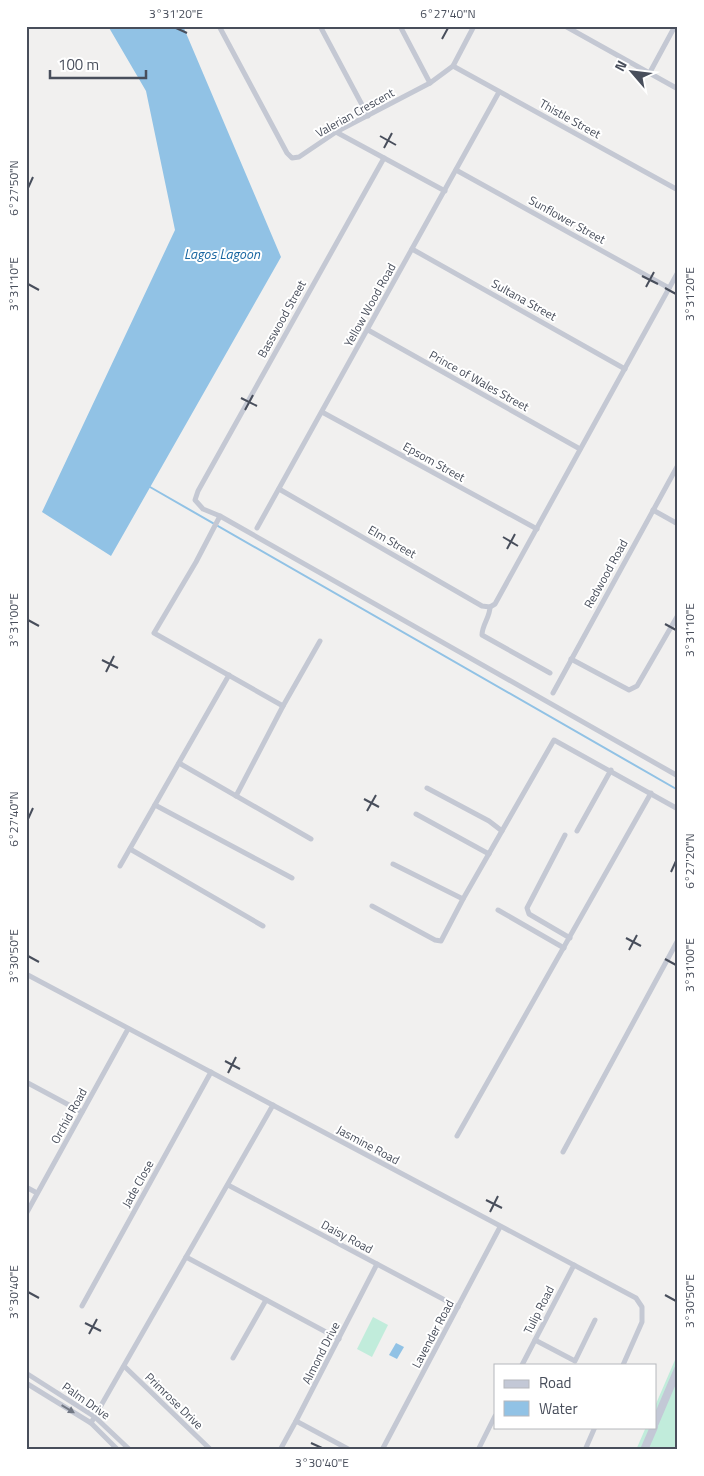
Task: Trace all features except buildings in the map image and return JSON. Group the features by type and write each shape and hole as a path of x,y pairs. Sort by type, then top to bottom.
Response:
{"street":[{"name":"Valerian Crescent","path":"219,26 287,153 292,158 299,157 336,132 430,83 453,66"},
{"path":"320,26 368,116"},
{"path":"400,26 430,83"},
{"path":"453,66 474,26"},
{"path":"649,74 675,26"},
{"path":"569,27 678,89"},
{"name":"Thistle Street","path":"453,66 678,190"},
{"name":"Yellow Wood Road","path":"257,528 499,92"},
{"path":"336,132 444,190"},
{"name":"Basswood Street","path":"219,518 197,504 195,500 198,491 384,158"},
{"name":"Sunflower Street","path":"456,170 669,288"},
{"name":"Sultana Street","path":"412,249 625,369"},
{"path":"550,673 482,635 482,631 490,613 490,607 495,604 678,272"},
{"name":"Prince of Wales Street","path":"368,330 580,449"},
{"name":"Epsom Street","path":"322,412 537,529"},
{"name":"Redwood Road","path":"553,693 678,465"},
{"name":"Elm Street","path":"279,489 482,606 490,607"},
{"path":"653,510 678,524"},
{"path":"283,706 154,633 196,562 219,518 678,776"},
{"path":"571,659 624,688 633,689 638,686 678,615"},
{"path":"236,796 283,706 320,641"},
{"path":"120,866 229,675"},
{"path":"372,906 435,940 441,941 554,740 678,808"},
{"path":"179,763 311,839"},
{"path":"577,831 611,770"},
{"path":"427,788 488,821 502,831"},
{"path":"457,1136 651,794"},
{"path":"155,805 292,878"},
{"path":"416,814 489,854"},
{"path":"564,835 528,908 529,914 570,938"},
{"path":"130,849 264,926"},
{"path":"393,864 463,899"},
{"path":"498,910 564,948"},
{"path":"563,1152 678,940"},
{"name":"Jasmine Road","path":"26,974 636,1298 642,1307 642,1322 623,1364"},
{"name":"Orchid Road","path":"26,1214 128,1029"},
{"name":"Jade Close","path":"82,1306 211,1072"},
{"path":"26,1082 82,1112"},
{"path":"92,1423 273,1105"},
{"name":"Daisy Road","path":"228,1185 458,1307"},
{"path":"26,1188 38,1193"},
{"name":"Lavender Road","path":"382,1450 500,1227"},
{"path":"186,1257 339,1339"},
{"name":"Almond Drive","path":"280,1450 377,1264"},
{"name":"Tulip Road","path":"523,1364 574,1265"},
{"path":"233,1358 266,1300"},
{"path":"535,1340 575,1361 595,1320"},
{"name":"Primrose Drive","path":"124,1366 210,1450"},
{"path":"656,1421 678,1369"},
{"name":"Palm Drive","path":"26,1373 95,1416 130,1450"},
{"name":"Palm Drive","path":"26,1383 92,1423 118,1450"},
{"path":"478,1450 494,1418"},
{"path":"296,1422 350,1450"},
{"path":"585,1450 595,1428"},
{"path":"644,1450 654,1428"}],"green space":[{"path":"373,1317 388,1325 372,1357 357,1349"},
{"path":"678,1353 678,1450 636,1450 646,1428 656,1428 656,1404"}],"water":[{"name":"Lagos Lagoon","path":"108,26 183,26 281,257 111,556 42,512 175,230 146,91"},
{"path":"396,1343 404,1347 397,1359 389,1355"}],"waterway":[{"path":"150,487 678,790"}]}
